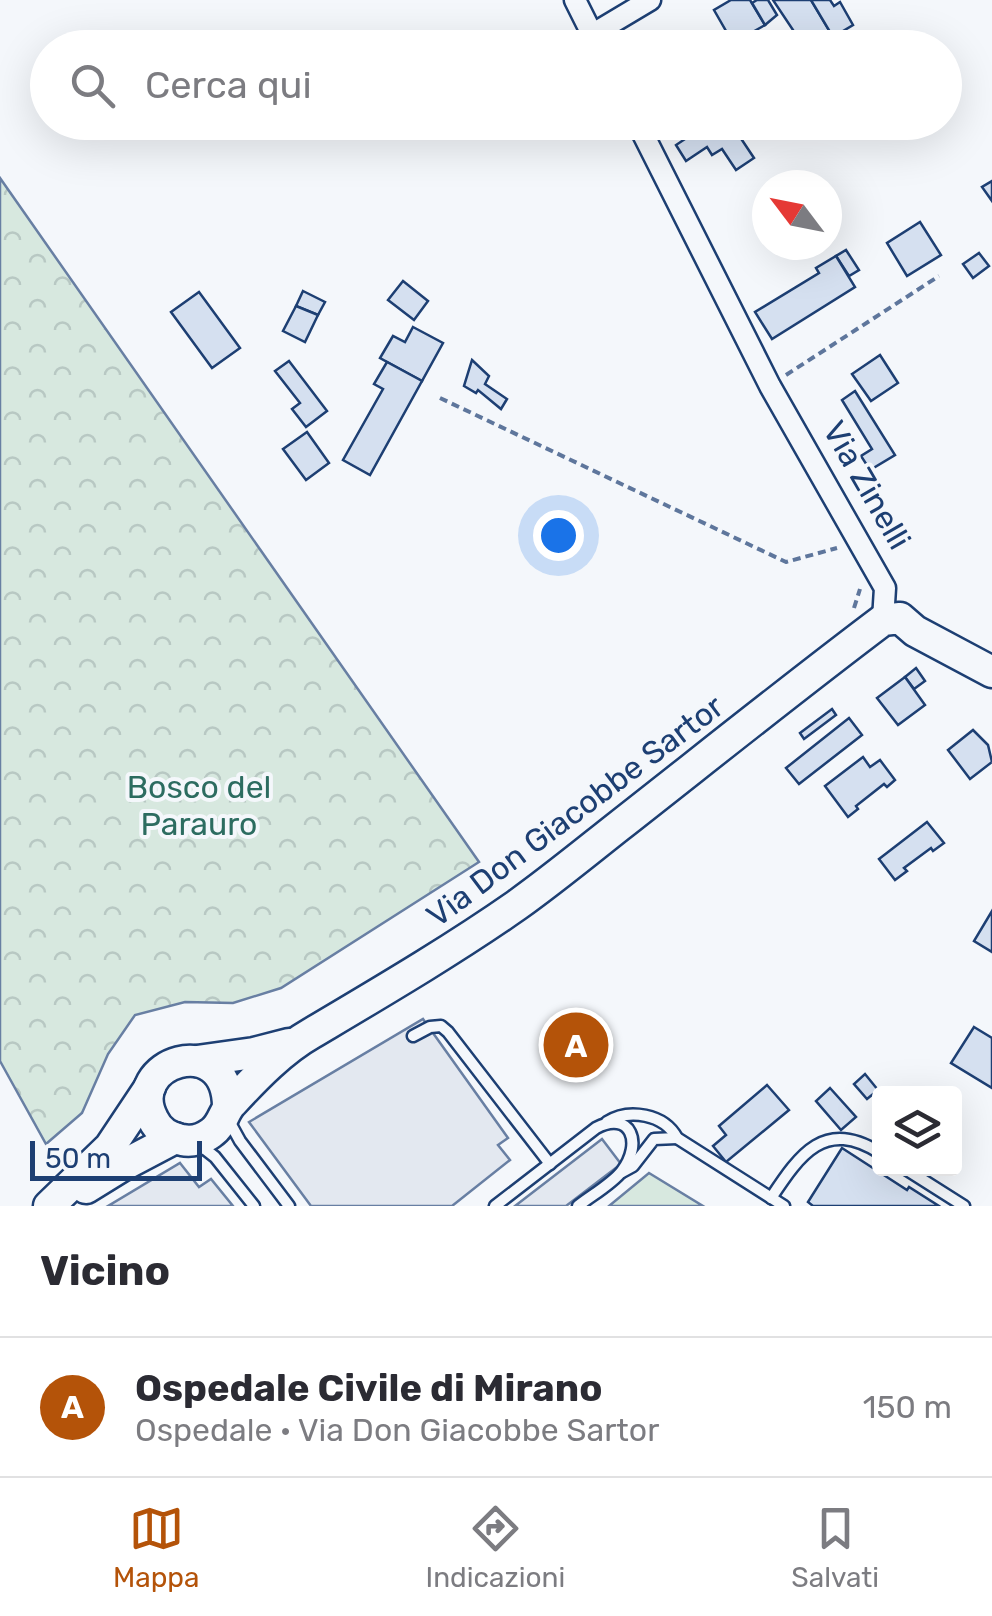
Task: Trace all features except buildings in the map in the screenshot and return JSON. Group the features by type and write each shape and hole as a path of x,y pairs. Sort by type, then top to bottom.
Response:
{"main road":[{"path":"883,620 900,618 915,631 992,672"},
{"name":"Via Don Giacobbe Sartor","path":"58,1206 120,1166 212,1132 227,1111 297,1042 401,982 519,904 883,620"},
{"name":"Via Don Giacobbe Sartor","path":"50,1206 110,1147 159,1073 172,1063 254,1053 297,1042"},
{"path":"198,1061 218,1073 224,1083 227,1111"},
{"path":"150,1087 150,1114 160,1129 184,1140"}],"street":[{"path":"574,0 590,30"},
{"path":"610,30 650,0"},
{"name":"Via Zinelli","path":"646,140 770,386 885,588 883,620"}],"lane":[{"path":"413,1036 430,1027 441,1026 448,1032 550,1164"},
{"path":"227,1111 240,1141 289,1206"},
{"path":"494,1206 622,1114 654,1118 668,1126 677,1138 784,1206"},
{"path":"607,1122 630,1131 635,1141 621,1173"},
{"path":"578,1206 633,1166 656,1138 677,1138"},
{"path":"771,1198 795,1164 821,1143 848,1138 872,1148"},
{"path":"184,1140 215,1157 254,1206"},
{"path":"917,1176 964,1206"}],"path":[{"path":"770,386 939,276"},
{"path":"440,398 786,562 861,542"},
{"path":"847,620 860,595 862,576 876,571"}],"green space":[{"name":"Bosco del Parauro","path":"0,178 479,862 281,988 233,1003 185,1002 135,1015 108,1054 82,1113 46,1144 0,1061"},
{"path":"649,1173 703,1206 609,1206"}],"shaded area":[{"path":"423,1019 508,1138 498,1145 510,1160 452,1206 311,1206 249,1122"},
{"path":"602,1139 621,1164 566,1206 515,1206"},
{"path":"180,1163 199,1187 211,1179 233,1206 108,1206"}],"place":[{"name":"Ospedale Civile di Mirano","path":"576,1045"}]}
